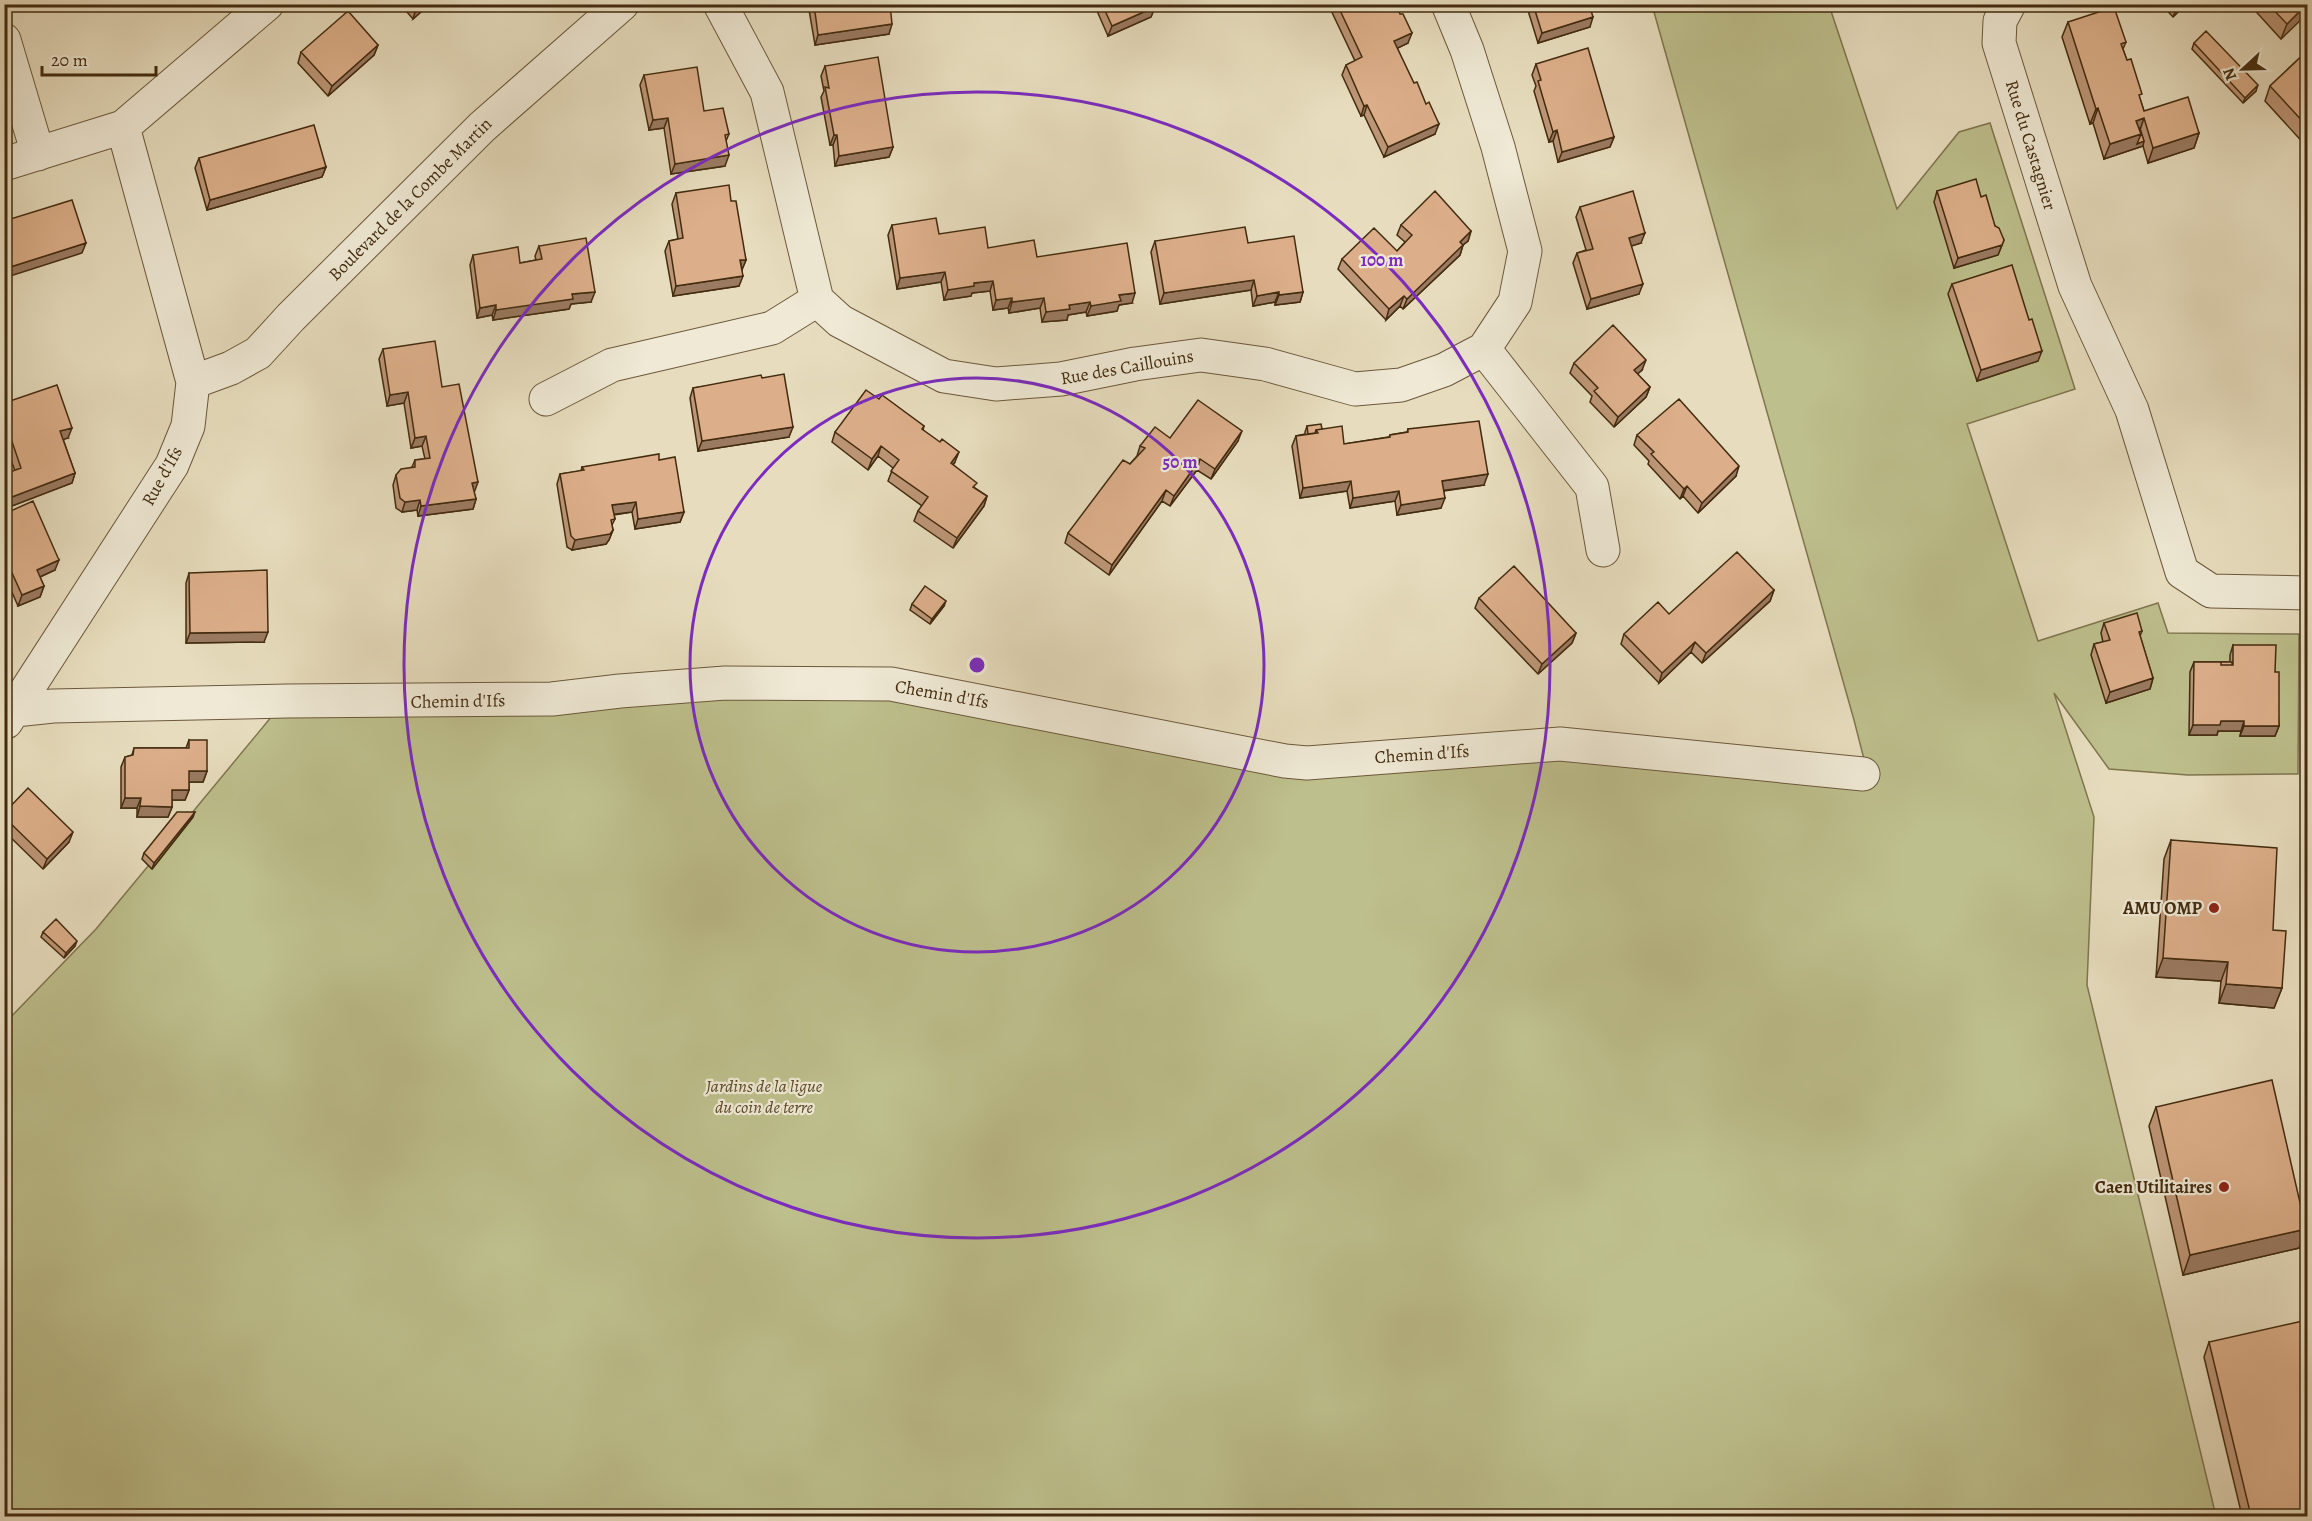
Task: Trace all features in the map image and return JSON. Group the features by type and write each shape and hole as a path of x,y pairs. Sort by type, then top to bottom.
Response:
{"street":[{"path":"4,164 123,127 267,4"},
{"name":"Boulevard de la Combe Martin","path":"193,382 231,369 258,353 482,126 622,4"},
{"path":"546,399 612,365 772,328 817,300 767,92 720,4"},
{"name":"Rue des Caillouins","path":"817,300 840,321 944,376 996,384 1061,380 1135,364 1201,354 1266,364 1355,389 1401,385 1444,370 1484,349 1515,302 1525,251 1498,147 1467,50 1448,4"},
{"name":"Rue du Castagnier","path":"2009,4 2000,21 2000,43 2075,286 2132,410 2182,572 2211,591 2307,592"},
{"path":"4,40 38,154"},
{"name":"Rue d'Ifs","path":"10,717 172,465 188,426 193,382 123,127"},
{"path":"1484,349 1592,487 1603,550"},
{"name":"Chemin d'Ifs","path":"10,717 53,706 263,701 552,699 725,683 891,684 1285,761 1307,763 1560,744 1863,774"}],"green space":[{"name":"Jardins de la ligue du coin de terre","path":"1652,5 1829,5 1897,209 1959,132 1990,123 2075,389 1967,424 2038,641 2158,603 2168,633 2299,634 2298,774 2188,775 2109,769 2054,693 2094,817 2087,985 2216,1516 5,1516 4,1024 96,929 277,710 427,695 730,674 1285,758 1563,734 1866,767"}],"building":[{"path":"814,4 890,4 892,24 818,35"},
{"path":"1102,4 1154,4 1155,7 1112,26"},
{"path":"1337,4 1396,4 1412,33 1394,41 1414,83 1417,82 1426,104 1429,102 1439,124 1388,147 1367,105 1364,106 1346,65 1362,57"},
{"path":"1533,4 1589,4 1593,17 1542,33"},
{"path":"2168,4 2183,4 2175,12"},
{"path":"2268,4 2307,4 2287,24"},
{"path":"2114,7 2126,42 2121,44 2127,60 2131,59 2142,94 2139,95 2144,111 2188,97 2199,133 2153,148 2144,118 2136,121 2141,134 2110,144 2098,108 2096,109 2068,22"},
{"path":"348,11 378,45 332,86 301,52"},
{"path":"2206,31 2258,85 2245,98 2194,43"},
{"path":"1588,48 1614,137 1562,152 1557,130 1553,132 1538,81 1541,80 1536,64"},
{"path":"2307,51 2307,126 2270,86"},
{"path":"878,57 893,147 839,156 837,135 834,135 825,87 829,88 825,66"},
{"path":"697,67 704,111 723,108 729,134 725,135 729,155 675,164 668,118 653,120 644,75"},
{"path":"314,125 326,167 210,200 199,158"},
{"path":"2140,128 2144,141 2137,144 2141,134"},
{"path":"1976,179 1981,197 1986,195 1995,226 1999,228 2004,240 2002,245 1958,258 1937,191"},
{"path":"729,185 731,201 736,201 746,260 740,260 743,276 676,286 669,241 683,238 676,193"},
{"path":"1435,191 1471,231 1460,242 1463,245 1407,299 1404,296 1389,309 1342,259 1374,228 1397,251 1412,235 1401,225"},
{"path":"1633,191 1645,233 1629,238 1643,284 1591,299 1577,253 1593,249 1580,207"},
{"path":"72,200 86,243 4,269 4,221"},
{"path":"936,218 939,234 985,227 988,248 1034,240 1037,257 1127,243 1135,293 1119,295 1121,301 1091,306 1090,302 1069,305 1070,309 1046,312 1044,298 1012,302 1012,298 996,300 993,281 948,290 945,272 900,278 892,225"},
{"path":"1245,227 1248,243 1294,236 1303,292 1279,295 1279,292 1257,296 1254,280 1164,293 1155,241"},
{"path":"586,238 595,292 572,294 573,299 496,310 496,305 480,308 473,255 518,247 520,263 542,259 539,246"},
{"path":"2012,265 2029,320 2032,319 2042,351 1981,370 1952,284"},
{"path":"1613,325 1646,360 1634,370 1650,387 1618,417 1594,391 1598,388 1574,363"},
{"path":"435,341 442,387 459,384 478,482 472,483 476,499 421,506 420,500 405,502 400,498 396,475 401,469 415,467 415,460 430,458 426,436 415,438 408,392 390,395 383,349"},
{"path":"784,374 793,427 702,441 693,388 761,375 762,378"},
{"path":"57,385 72,428 60,431 75,473 4,500 4,474 21,468 4,418 4,403"},
{"path":"866,390 879,399 882,395 924,426 922,429 940,442 942,439 959,452 951,463 977,483 973,487 987,496 957,538 918,511 928,497 891,471 899,460 881,446 872,459 835,432"},
{"path":"1679,399 1739,466 1702,503 1687,486 1684,489 1651,454 1654,452 1637,435"},
{"path":"1198,400 1242,431 1215,469 1200,459 1174,496 1166,490 1112,565 1068,533 1123,460 1130,464 1145,448 1140,446 1155,427 1170,438"},
{"path":"1479,421 1488,474 1442,481 1445,498 1401,505 1399,491 1353,498 1351,481 1303,488 1296,436 1342,426 1344,444 1390,437 1390,435 1408,432 1408,429"},
{"path":"1321,424 1322,429 1308,434 1307,426"},
{"path":"659,454 659,460 675,457 684,512 638,519 636,502 612,505 615,519 611,520 613,530 610,534 575,540 571,536 560,474 584,470 582,467"},
{"path":"33,501 59,560 37,570 44,586 22,595 4,555 4,514"},
{"path":"1737,552 1774,590 1706,653 1695,642 1662,673 1624,634 1658,602 1669,614"},
{"path":"1514,566 1576,633 1542,664 1479,598"},
{"path":"267,570 268,632 190,633 189,573"},
{"path":"925,586 946,601 932,619 912,604"},
{"path":"2137,613 2142,631 2139,632 2153,678 2110,692 2094,644 2110,640 2104,623"},
{"path":"2233,645 2276,645 2275,672 2279,672 2279,726 2244,726 2244,721 2221,721 2220,725 2193,725 2194,662 2221,662 2221,665 2233,665"},
{"path":"2221,662 2232,662 2232,665 2221,665"},
{"path":"189,740 207,740 207,771 189,771 189,790 172,790 172,807 140,806 141,798 125,798 125,757 133,755 134,748 189,748"},
{"path":"28,788 73,832 47,859 4,817 4,813"},
{"path":"177,812 195,812 154,863 144,853"},
{"name":"AMU OMP","path":"2171,840 2277,848 2273,930 2286,931 2282,988 2226,984 2228,962 2163,958"},
{"path":"56,919 77,941 66,953 43,932"},
{"name":"Caen Utilitaires","path":"2272,1080 2306,1229 2190,1255 2156,1107"},
{"path":"2307,1320 2307,1516 2251,1516 2209,1342"}],"place":[{"name":"AMU OMP","path":"2214,908"},
{"name":"Caen Utilitaires","path":"2224,1187"}]}
